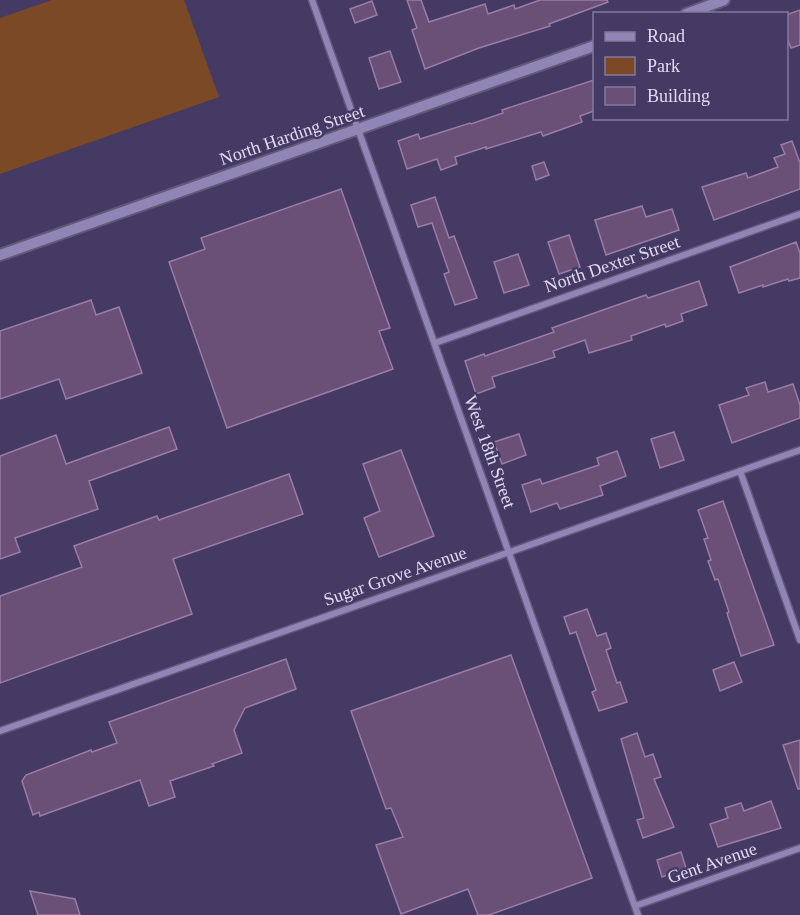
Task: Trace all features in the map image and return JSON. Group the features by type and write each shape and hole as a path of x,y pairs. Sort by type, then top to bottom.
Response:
{"street":[{"name":"West 18th Street","path":"312,0 638,915"},
{"path":"691,12 724,0"},
{"name":"North Harding Street","path":"0,255 593,46"},
{"name":"North Dexter Street","path":"435,343 800,214"},
{"name":"Sugar Grove Avenue","path":"0,731 800,450"},
{"path":"740,471 800,640"},
{"name":"Gent Avenue","path":"635,906 800,848"}],"green space":[{"path":"52,0 184,0 219,97 0,174 0,18"}],"building":[{"path":"407,0 421,0 429,22 485,4 488,14 514,5 515,9 540,0 607,0 608,2 549,24 550,26 479,48 425,69 412,30 417,28"},
{"path":"372,1 377,15 355,23 350,9"},
{"path":"800,10 800,45 791,48 788,41 788,14"},
{"path":"390,51 401,82 379,89 369,58"},
{"path":"593,80 593,111 580,116 582,122 543,136 541,132 455,157 457,164 441,170 437,159 407,169 398,141 418,134 420,139 471,124 503,113 502,110"},
{"path":"792,141 800,163 800,189 714,220 702,187 746,173 748,178 778,167 774,158 785,154 781,145"},
{"path":"544,162 549,175 536,180 532,166"},
{"path":"341,189 390,328 379,331 393,369 227,428 169,262 205,249 201,238"},
{"path":"435,197 449,238 454,236 477,298 455,305 444,274 449,272 432,223 418,227 411,205"},
{"path":"642,206 646,217 672,209 679,230 606,255 595,220"},
{"path":"569,235 580,267 559,274 548,242"},
{"path":"796,242 800,253 800,278 789,281 788,279 763,287 763,285 739,293 730,267"},
{"path":"518,254 529,285 504,293 494,262"},
{"path":"699,281 707,305 681,314 683,321 666,327 665,324 631,336 632,340 589,353 585,340 553,351 555,357 492,377 495,387 476,394 465,361 554,332 552,328 646,295 648,298"},
{"path":"91,300 96,315 119,307 142,373 66,399 59,379 0,399 0,331"},
{"path":"765,382 768,392 793,384 800,405 800,418 732,443 719,405 749,395 746,388"},
{"path":"169,427 177,449 89,481 98,509 15,538 20,552 0,559 0,456 56,435 66,464"},
{"path":"674,432 684,460 660,468 651,439"},
{"path":"519,434 526,455 502,464 494,442"},
{"path":"401,450 434,536 379,557 364,518 380,511 363,464"},
{"path":"617,451 626,476 600,486 603,495 560,509 557,503 531,512 522,485 540,479 542,484 599,465 597,458"},
{"path":"289,474 303,514 173,559 192,614 0,683 0,596 82,567 74,546 157,516 159,520"},
{"path":"723,501 774,645 741,656 718,579 715,580 708,561 711,560 704,539 708,538 698,510"},
{"path":"587,609 597,636 606,633 611,648 606,650 617,683 620,682 627,702 599,711 592,692 596,690 576,632 570,634 564,617"},
{"path":"511,655 592,878 489,915 478,915 468,889 401,914 376,845 403,837 391,808 386,809 351,711"},
{"path":"286,659 296,689 245,708 234,730 242,753 212,764 214,766 170,781 175,797 149,806 140,780 40,816 39,812 33,815 22,781 26,775 91,750 92,752 117,743 109,722"},
{"path":"734,662 742,682 720,691 713,670"},
{"path":"637,733 645,757 653,754 661,777 654,779 674,827 643,838 637,820 644,818 621,739"},
{"path":"800,740 800,789 798,789 783,745"},
{"path":"771,801 781,828 718,847 710,824 728,818 725,808 741,803 744,811"},
{"path":"681,852 686,868 662,877 657,860"},
{"path":"30,891 75,899 80,915 38,915"}]}
